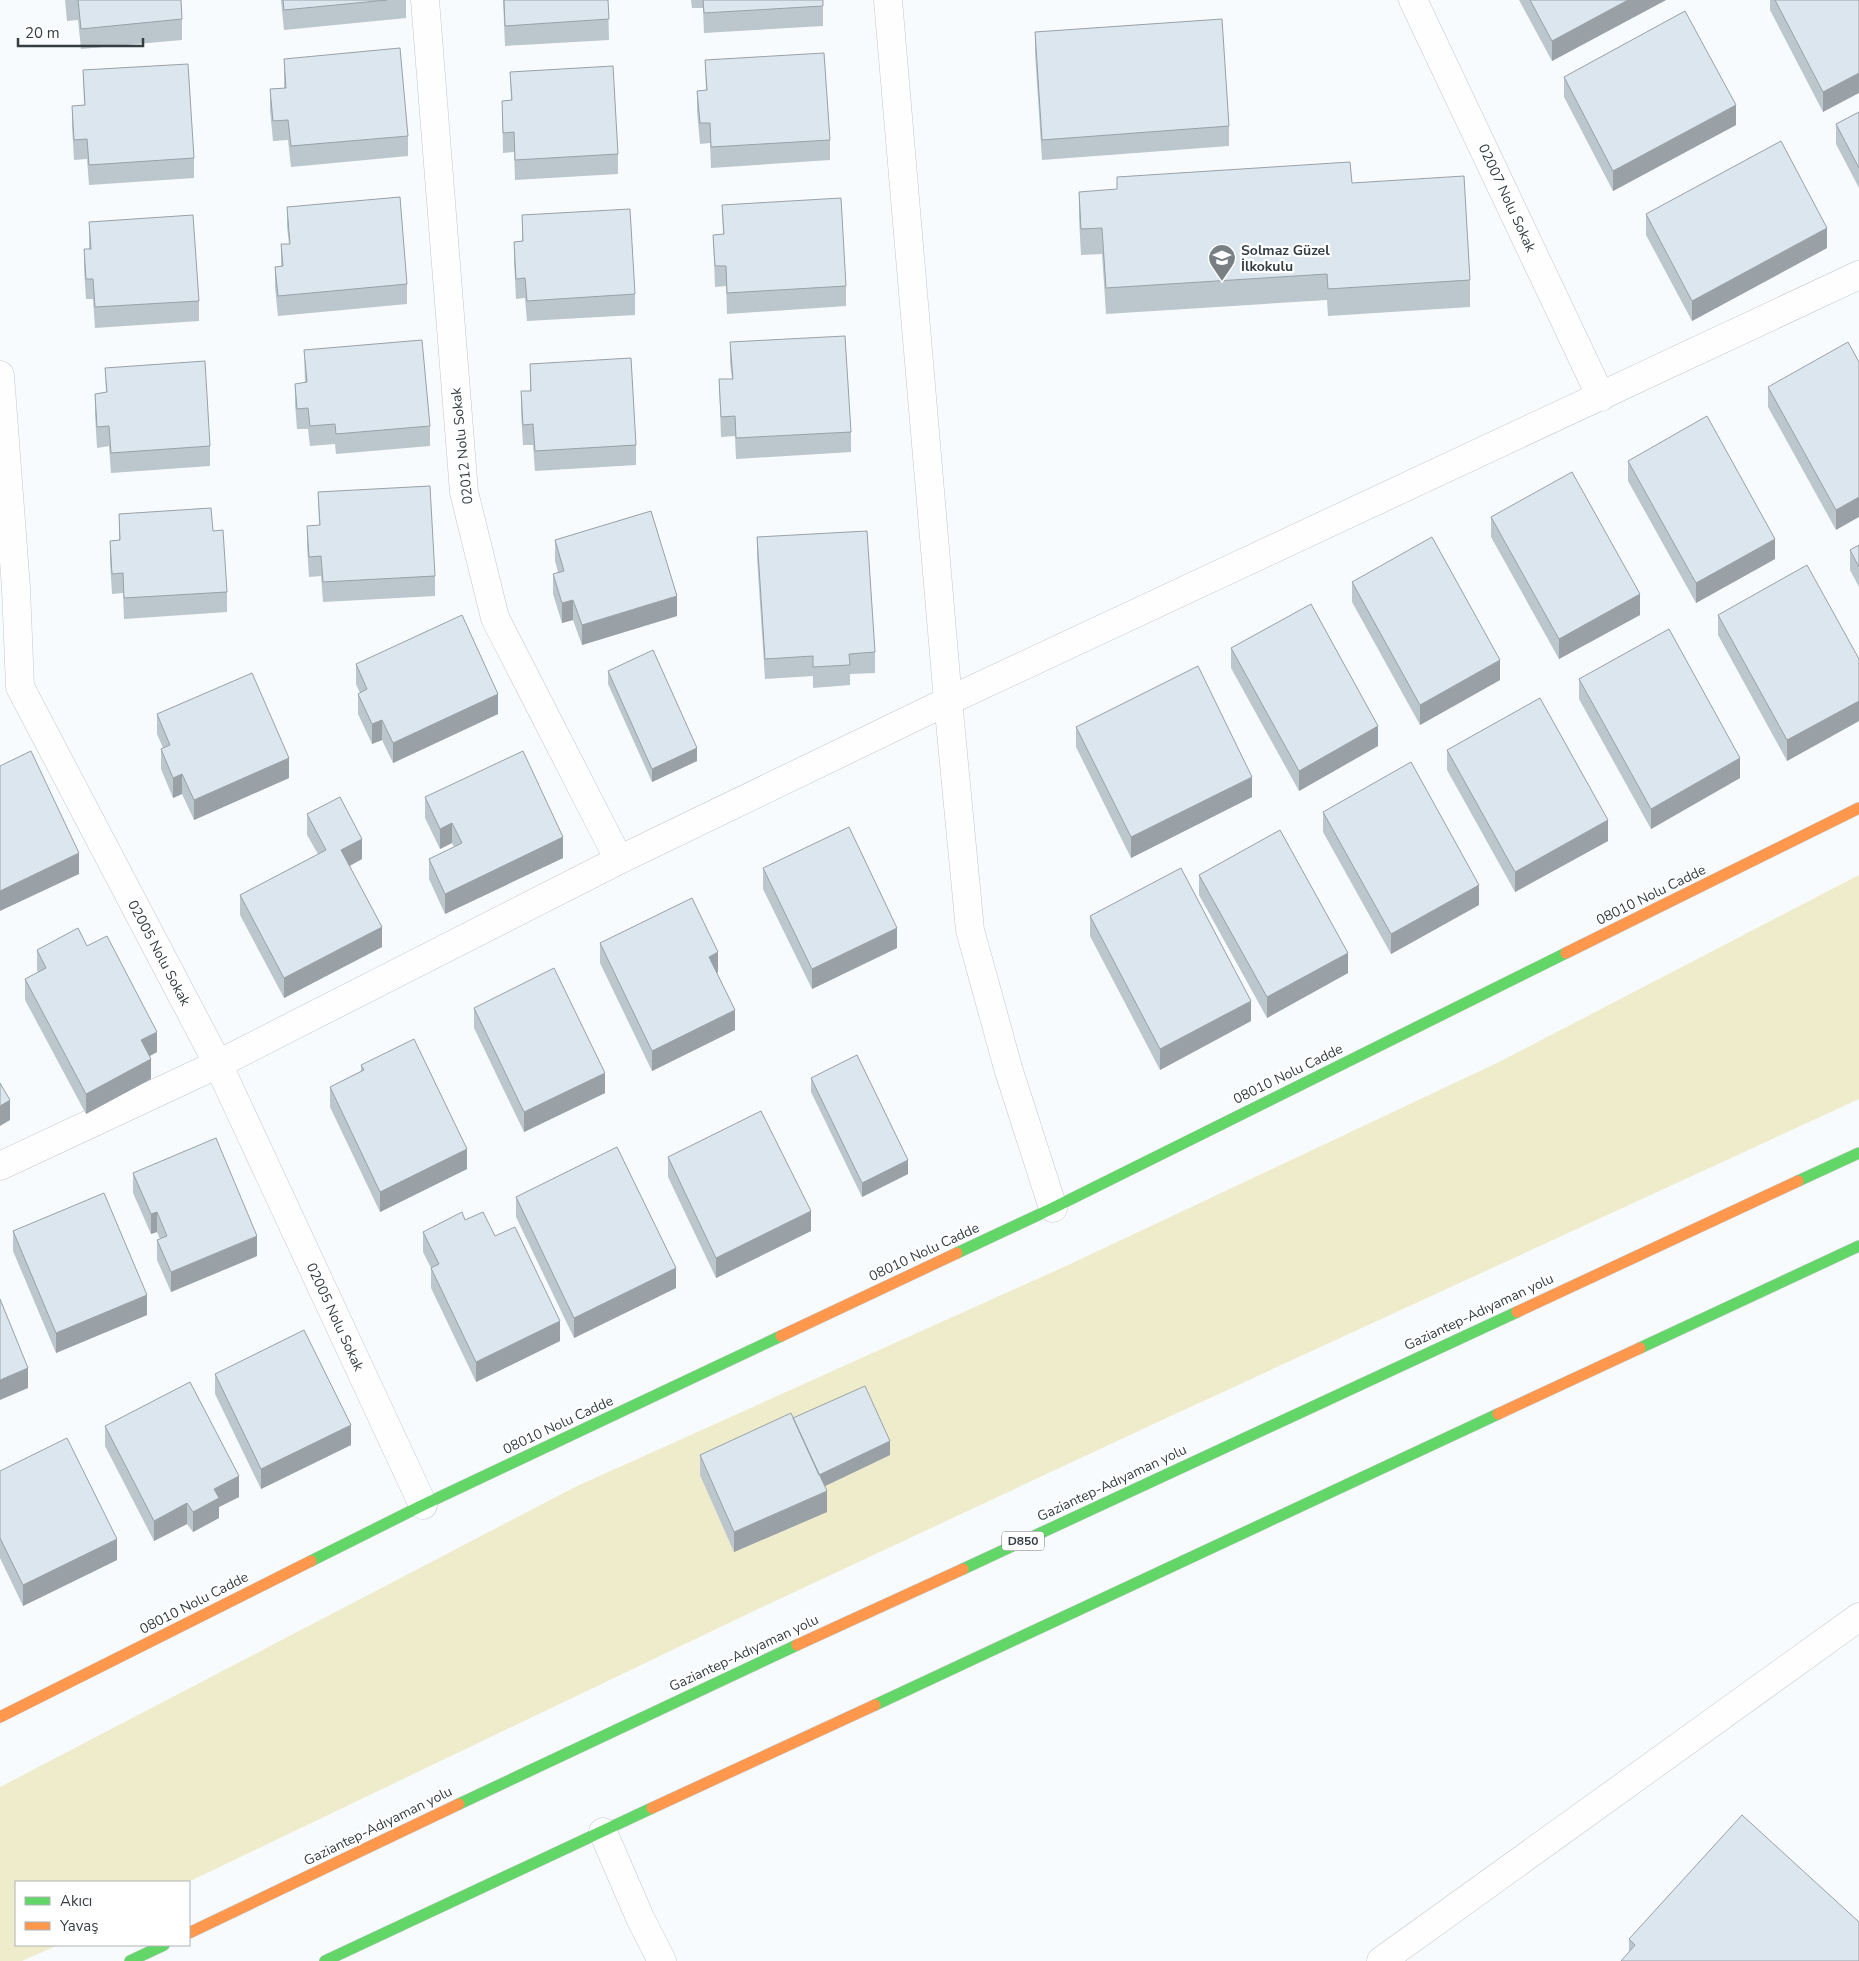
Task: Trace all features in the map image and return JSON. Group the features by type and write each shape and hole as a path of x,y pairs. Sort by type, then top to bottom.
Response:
{"main road":[{"name":"08010 Nolu Cadde","path":"0,1717 422,1505 1053,1208 1859,808"},
{"name":"Gaziantep-Adıyaman yolu","path":"190,1933 570,1751 1859,1153"},
{"path":"325,1961 1859,1246"},
{"path":"130,1961 162,1946"}],"street":[{"name":"02012 Nolu Sokak","path":"425,0 464,492 495,618 619,860"},
{"path":"888,0 948,702 970,930 1008,1068 1053,1208"},
{"name":"02007 Nolu Sokak","path":"1413,0 1601,397"},
{"path":"0,1166 218,1064 619,860 948,702 1859,275"},
{"name":"02005 Nolu Sokak","path":"0,376 16,588 10,688 218,1064 422,1505"},
{"path":"1381,1961 1859,1616"},
{"path":"604,1832 641,1920 662,1961"}],"shaded area":[{"path":"1859,875 1859,1099 1160,1421 758,1609 190,1881 15,1881 15,1946 56,1946 22,1961 0,1961 0,1787 575,1487 1066,1266 1499,1062"}],"building":[{"path":"78,0 181,0 182,19 81,29"},
{"path":"283,0 387,0 284,10"},
{"path":"504,0 608,0 609,19 505,26"},
{"path":"703,0 823,0 823,6 704,13"},
{"path":"1530,0 1628,0 1552,41"},
{"path":"1775,0 1859,0 1859,73 1823,92"},
{"path":"1685,11 1736,105 1613,171 1564,77"},
{"path":"1222,19 1229,126 1042,140 1035,32"},
{"path":"400,48 408,136 291,146 288,120 273,121 270,89 286,88 284,59"},
{"path":"824,53 830,140 711,147 710,123 700,123 697,91 707,90 705,60"},
{"path":"188,64 194,158 89,165 87,139 74,140 72,106 85,105 83,70"},
{"path":"613,66 618,154 515,160 514,132 503,133 502,101 512,100 510,72"},
{"path":"1859,112 1859,168 1836,124"},
{"path":"1781,141 1827,228 1692,301 1646,214"},
{"path":"1350,162 1352,183 1464,176 1470,280 1328,289 1327,274 1106,288 1102,228 1081,229 1079,192 1117,189 1117,177"},
{"path":"400,197 407,284 278,296 275,267 283,266 281,244 290,244 287,207"},
{"path":"841,198 846,286 727,293 726,266 715,266 713,235 724,234 722,205"},
{"path":"630,209 635,294 527,301 525,278 516,279 514,242 523,241 522,215"},
{"path":"193,215 199,301 95,307 93,279 86,279 84,249 91,249 89,222"},
{"path":"845,336 851,432 736,438 735,416 721,417 719,379 733,379 730,342"},
{"path":"422,340 430,426 336,434 335,424 310,426 308,408 297,409 295,384 307,382 304,350"},
{"path":"1848,342 1859,362 1859,497 1836,510 1768,387"},
{"path":"631,358 636,445 535,451 533,424 523,425 521,391 531,391 530,364"},
{"path":"205,361 210,446 111,453 109,426 97,427 95,394 107,392 105,368"},
{"path":"1707,416 1775,539 1696,583 1628,461"},
{"path":"1572,472 1640,594 1559,639 1491,517"},
{"path":"430,486 435,576 323,582 321,556 309,557 307,526 320,525 318,492"},
{"path":"211,508 213,531 223,530 227,592 124,598 123,573 112,574 110,541 120,540 119,514"},
{"path":"651,511 677,596 582,625 573,600 562,603 553,574 564,571 555,540"},
{"path":"867,531 875,652 849,654 850,665 813,667 813,656 765,659 757,537"},
{"path":"1432,537 1500,660 1420,705 1352,582"},
{"path":"1859,545 1859,567 1850,550"},
{"path":"1807,565 1859,659 1859,701 1787,740 1718,615"},
{"path":"1311,604 1378,726 1299,771 1231,648"},
{"path":"462,615 498,694 393,743 382,720 372,724 358,694 367,689 356,664"},
{"path":"1669,629 1740,758 1651,809 1579,679"},
{"path":"653,650 697,748 652,769 608,671"},
{"path":"1198,666 1252,777 1131,837 1076,727"},
{"path":"252,673 289,758 194,800 182,774 173,778 161,749 170,745 157,714"},
{"path":"1540,698 1608,820 1515,872 1447,750"},
{"path":"31,751 79,853 0,891 0,766"},
{"path":"523,751 563,837 445,894 429,859 462,843 452,823 440,829 425,797"},
{"path":"1411,762 1479,885 1391,934 1323,812"},
{"path":"340,797 362,839 341,850 382,927 284,978 240,895 326,850 307,814"},
{"path":"849,827 897,928 812,969 763,868"},
{"path":"1280,830 1348,953 1267,997 1199,875"},
{"path":"1181,868 1251,1001 1160,1049 1090,916"},
{"path":"692,898 718,952 709,957 735,1010 652,1051 600,943"},
{"path":"78,928 87,946 107,936 157,1032 141,1040 151,1059 86,1094 25,979 46,968 37,950"},
{"path":"554,968 605,1073 524,1112 474,1008"},
{"path":"414,1039 467,1149 380,1192 330,1087 364,1070 361,1065"},
{"path":"857,1055 908,1160 862,1183 811,1078"},
{"path":"0,1083 10,1100 0,1106"},
{"path":"761,1111 811,1211 716,1258 668,1157"},
{"path":"216,1138 257,1236 171,1272 157,1240 167,1236 157,1212 151,1214 133,1173"},
{"path":"617,1147 676,1268 574,1318 516,1197"},
{"path":"104,1193 147,1295 56,1333 13,1231"},
{"path":"462,1212 465,1220 483,1212 495,1236 515,1227 560,1321 476,1362 431,1268 439,1264 423,1232"},
{"path":"0,1299 28,1368 0,1380"},
{"path":"304,1330 351,1425 261,1469 215,1374"},
{"path":"190,1382 239,1476 214,1489 219,1498 193,1512 187,1503 154,1521 105,1426"},
{"path":"865,1386 890,1441 819,1475 793,1418"},
{"path":"791,1413 827,1491 734,1532 700,1455"},
{"path":"67,1438 117,1539 23,1585 0,1538 0,1471"},
{"path":"1742,1815 1859,1922 1859,1961 1621,1961 1635,1945 1629,1939"}],"traffic: fast":[{"path":"957,1253 1053,1208 1566,953"},
{"path":"1798,1181 1859,1153"},
{"path":"1640,1348 1859,1246"},
{"path":"963,1569 1517,1312"},
{"path":"311,1561 423,1505 781,1336"},
{"path":"875,1705 1498,1414"},
{"path":"459,1804 797,1645"},
{"path":"325,1961 652,1808"},
{"path":"130,1961 162,1946"}],"traffic: slow":[{"path":"1566,953 1859,808"},
{"path":"1517,1312 1798,1181"},
{"path":"781,1336 957,1253"},
{"path":"1498,1414 1640,1348"},
{"path":"0,1717 311,1561"},
{"path":"797,1645 963,1569"},
{"path":"652,1808 875,1705"},
{"path":"190,1933 459,1804"}],"place":[{"name":"Solmaz Güzel İlkokulu","path":"1222,282"}]}
